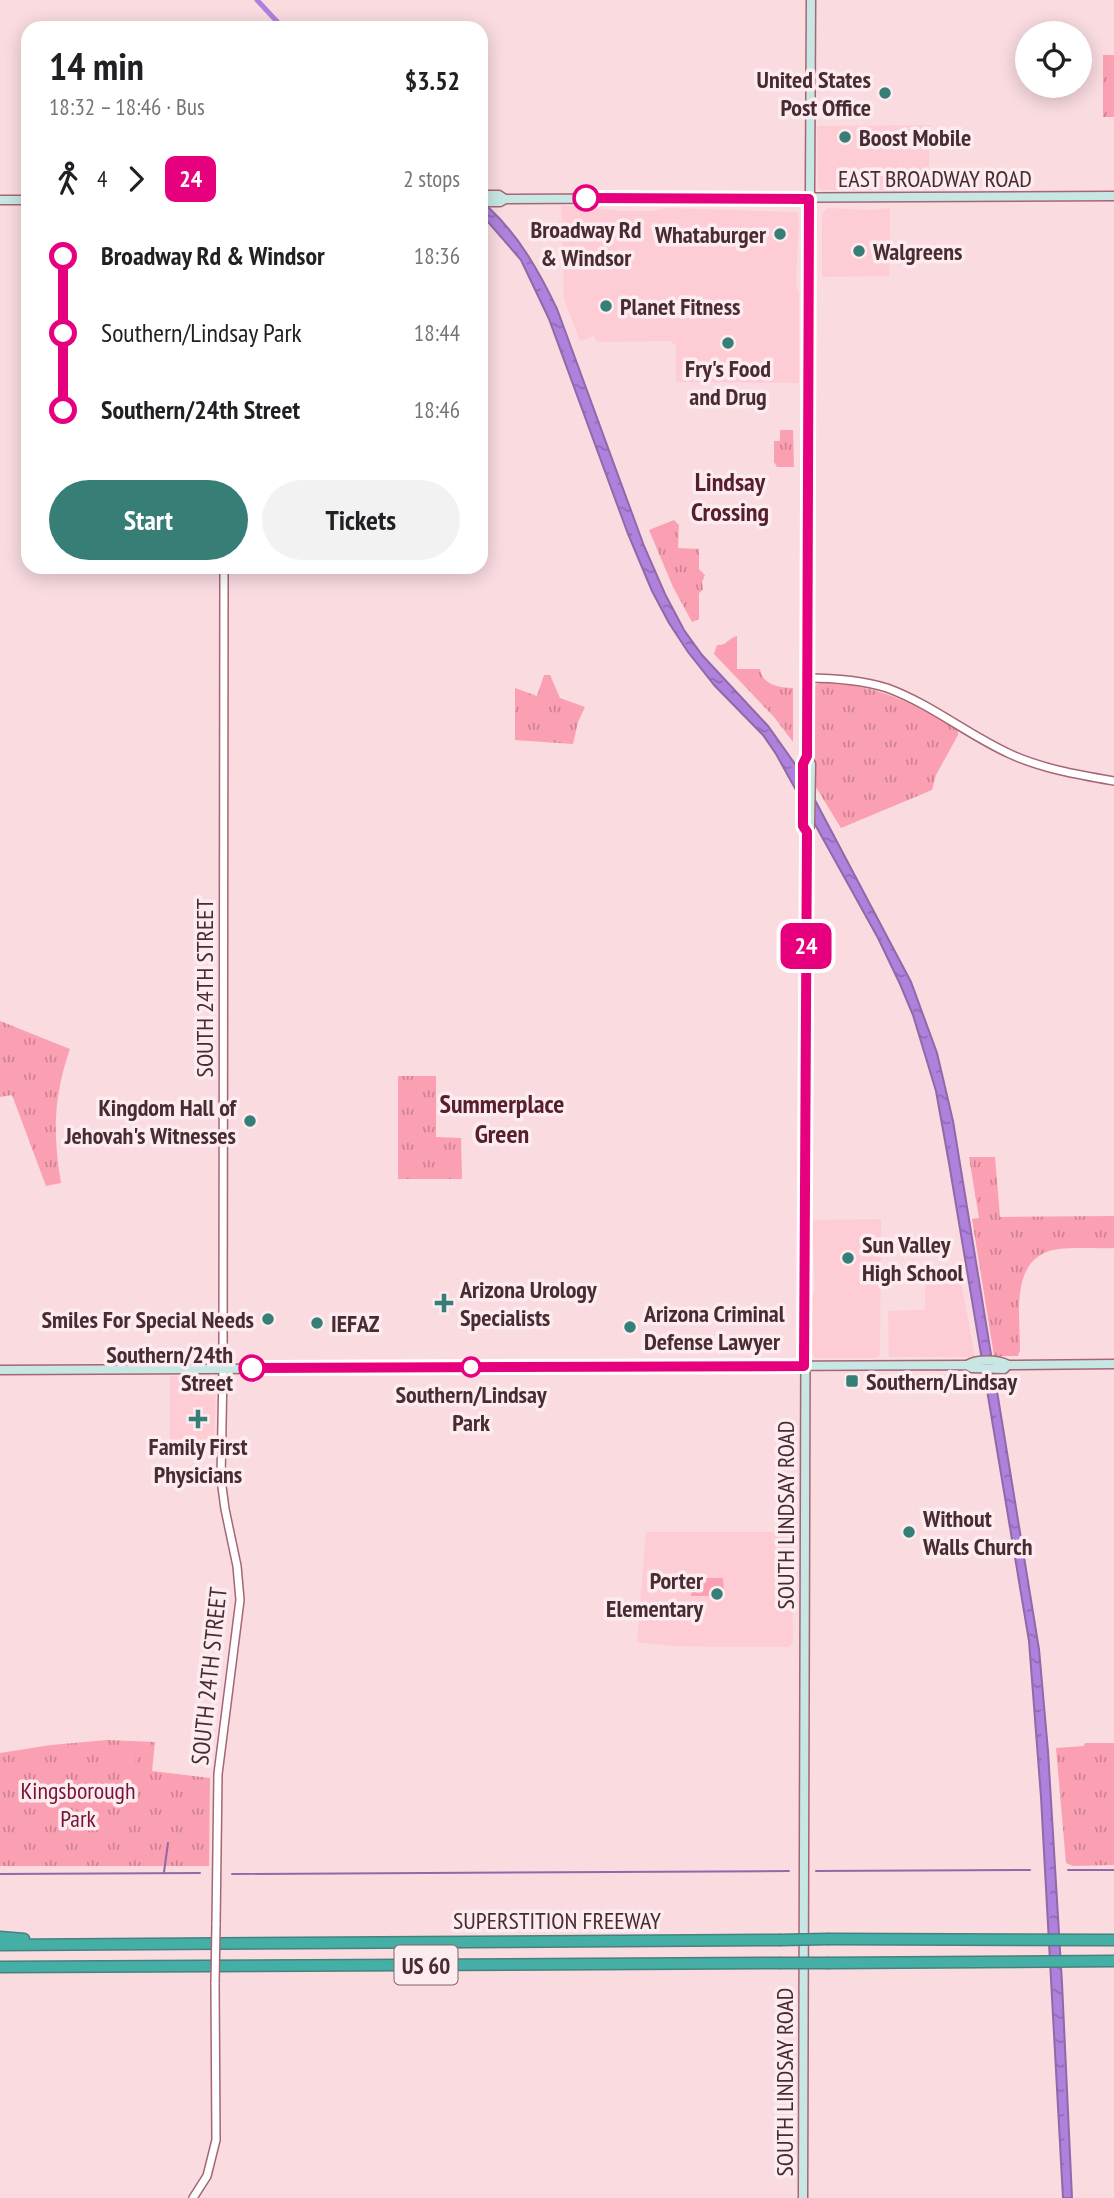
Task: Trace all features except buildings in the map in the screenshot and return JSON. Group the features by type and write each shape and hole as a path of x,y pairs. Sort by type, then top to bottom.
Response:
{"highway":[{"path":"0,1937 97,1944"},
{"name":"SUPERSTITION FREEWAY","path":"0,1945 1114,1940"},
{"name":"SUPERSTITION FREEWAY","path":"0,1967 1114,1961"},
{"path":"0,1973 25,1967"}],"main road":[{"name":"SOUTH LINDSAY ROAD","path":"803,2198 804,1366 807,832 810,826 811,764 807,756 807,678 811,0"},
{"name":"EAST BROADWAY ROAD","path":"488,195 499,195 505,199"},
{"name":"EAST BROADWAY ROAD","path":"488,202 505,199 1114,196"},
{"path":"0,200 21,200"},
{"name":"SOUTH LINDSAY ROAD","path":"807,756 803,764 803,826 807,832"},
{"path":"0,1370 967,1365 971,1362 981,1365 1003,1362 1114,1364"}],"street":[{"name":"SOUTH 24TH STREET","path":"192,2198 207,2176 216,2140 218,1774 240,1600 237,1566 221,1479 224,574"},
{"path":"807,678 845,679 886,688 916,701 1022,759 1042,766 1114,781"}],"shaded area":[{"path":"930,125 928,190 818,188 817,126"},
{"path":"561,205 622,211 667,208 797,212 799,383 676,382 676,346 671,341 597,342 594,336 580,341 564,299"},
{"path":"828,208 890,208 889,276 822,277 822,214"},
{"name":"Sun Valley High School","path":"881,1219 880,1355 877,1358 815,1358 811,1351 811,1302 815,1289 812,1220"},
{"path":"925,1276 960,1276 975,1357 889,1357 888,1311 925,1310"},
{"path":"209,1375 216,1380 214,1453 170,1452 170,1376"},
{"name":"Porter Elementary","path":"646,1532 791,1532 793,1643 788,1647 718,1647 637,1642"}],"green space":[{"path":"1103,55 1114,55 1114,117 1103,117"},
{"path":"780,430 793,430 794,467 777,467 774,462 774,441 780,441"},
{"path":"674,520 679,525 678,548 699,549 699,569 705,575 703,590 699,593 699,619 692,622 673,587 649,530"},
{"path":"737,636 737,669 760,669 768,682 793,688 793,742 774,717 714,654 717,645"},
{"path":"544,675 550,675 560,698 585,707 573,744 515,740 515,688 537,696"},
{"path":"821,682 858,686 893,696 926,711 958,731 936,775 932,790 841,828 814,784 814,689 815,685"},
{"path":"0,1021 70,1049 60,1084 56,1116 61,1183 46,1186 12,1095 0,1097"},
{"path":"398,1076 436,1076 436,1137 461,1138 462,1179 398,1179"},
{"path":"969,1157 995,1157 1000,1217 1114,1216 1114,1248 1059,1249 1043,1254 1032,1262 1021,1288 1018,1356 994,1356 972,1219 979,1218"},
{"path":"691,1578 723,1578 724,1596 691,1596"},
{"name":"Kingsborough Park","path":"107,1740 155,1742 152,1771 210,1778 209,1866 0,1866 0,1753"},
{"path":"1085,1743 1114,1743 1114,1865 1073,1866 1066,1863 1056,1748 1084,1746"},
{"path":"125,1753 136,1754 135,1773 109,1771 110,1755 124,1756"}],"water":[{"path":"488,208 519,242 557,309 644,546 684,630 702,655 768,726 795,764 911,982 937,1053 953,1121 1039,1649 1062,1983 1072,2198 1063,2198 1041,1797 1029,1641 936,1091 913,1015 900,984 878,938 776,754 763,735 715,686 688,652 652,591 628,534 549,319 521,260 488,222"}],"waterway":[{"path":"257,0 276,21"},
{"path":"164,1872 168,1843"},
{"path":"816,1871 1030,1870"},
{"path":"1068,1870 1114,1870"},
{"path":"232,1874 789,1871"},
{"path":"0,1874 200,1873"}],"bus line":[{"name":"24","path":"252,1368 804,1366 807,832 803,826 803,764 807,756 809,199 586,198"}],"place":[{"name":"United States Post Office","path":"885,93"},
{"name":"Boost Mobile","path":"845,137"},
{"name":"Broadway Rd & Windsor","path":"586,198"},
{"name":"Whataburger","path":"780,234"},
{"name":"Walgreens","path":"859,251"},
{"name":"Planet Fitness","path":"606,306"},
{"name":"Fry's Food and Drug","path":"728,343"},
{"name":"Kingdom Hall of Jehovah's Witnesses","path":"250,1121"},
{"name":"Sun Valley High School","path":"848,1258"},
{"name":"Arizona Urology Specialists","path":"444,1303"},
{"name":"Smiles For Special Needs","path":"268,1319"},
{"name":"IEFAZ","path":"317,1323"},
{"name":"Arizona Criminal Defense Lawyer","path":"630,1327"},
{"name":"Southern/Lindsay Park","path":"471,1367"},
{"name":"Southern/24th Street","path":"252,1368"},
{"name":"Southern/Lindsay","path":"852,1381"},
{"name":"Family First Physicians","path":"198,1419"},
{"name":"Without Walls Church","path":"909,1532"},
{"name":"Porter Elementary","path":"717,1594"}],"district":[{"name":"Lindsay Crossing","path":"730,496"},
{"name":"Summerplace Green","path":"502,1118"}]}
